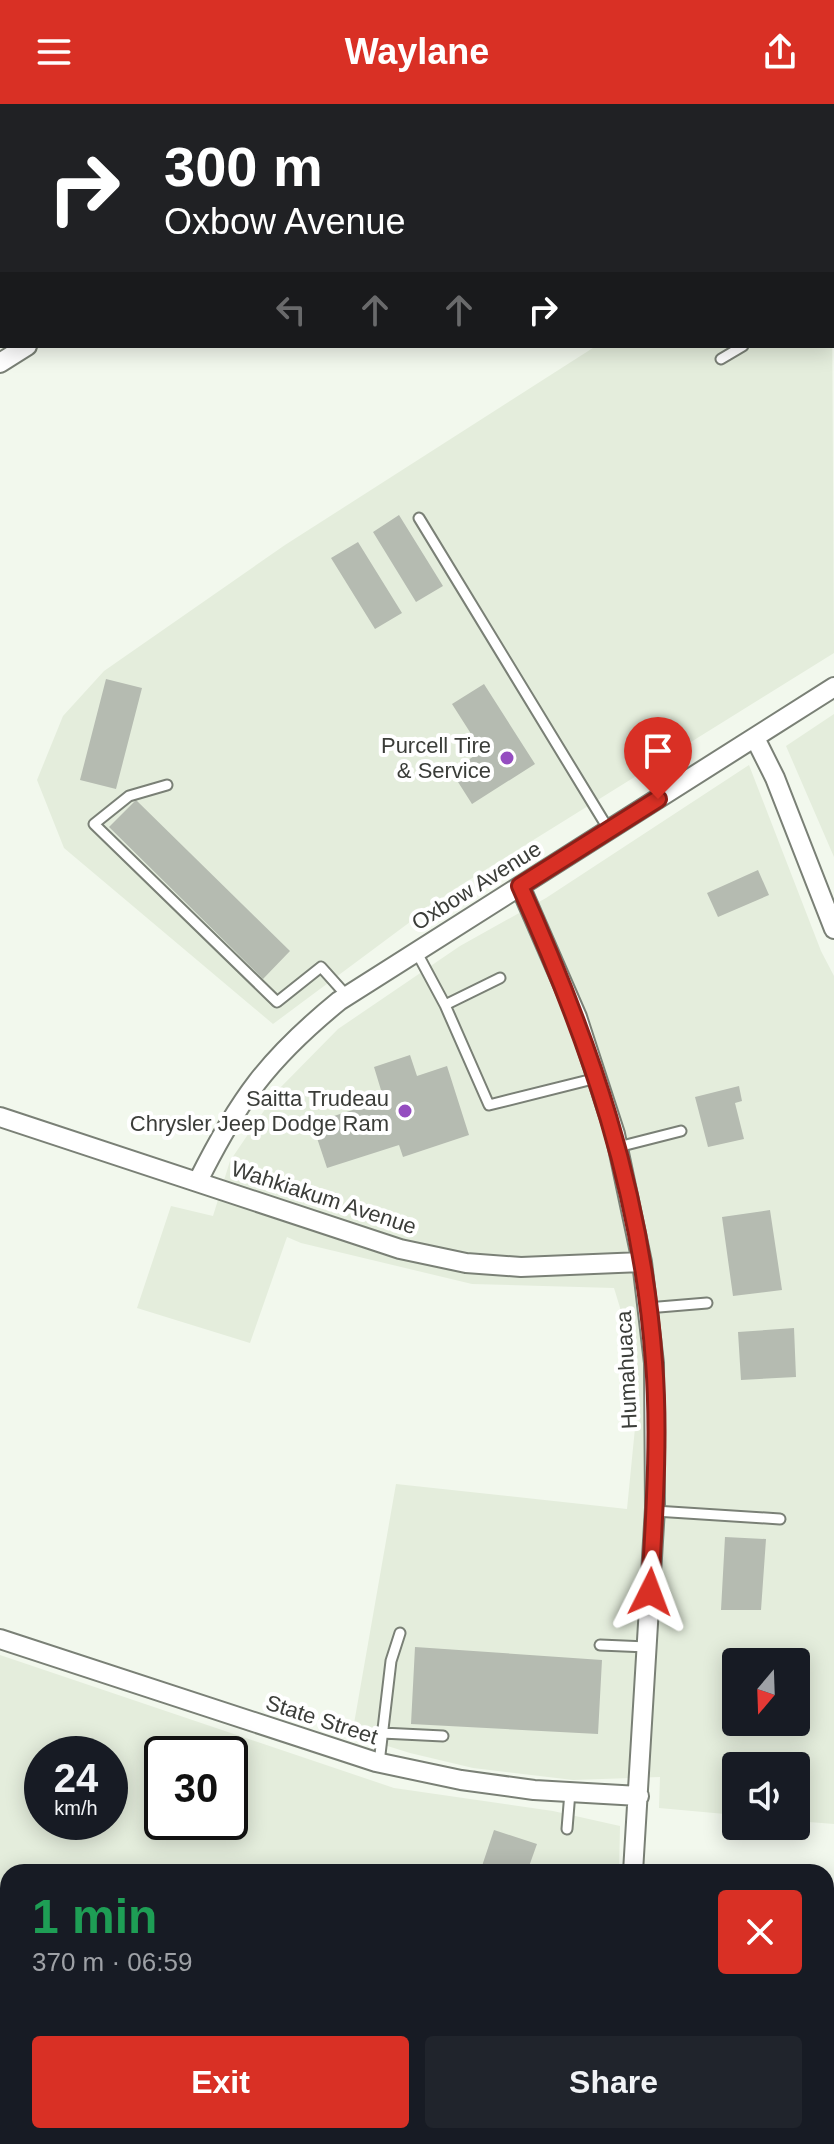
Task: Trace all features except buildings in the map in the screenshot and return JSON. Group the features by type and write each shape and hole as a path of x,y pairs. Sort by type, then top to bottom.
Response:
{"street":[{"path":"0,363 24,348"},
{"name":"Oxbow Avenue","path":"198,1181 225,1126 248,1091 273,1060 305,1029 347,996 834,687"},
{"path":"755,738 775,778 834,929"},
{"name":"Humahuaca","path":"520,886 556,967 598,1078 618,1147 642,1262 654,1363 655,1511 634,1864"},
{"name":"Wahkiakum Avenue","path":"0,1117 400,1249 466,1263 521,1267 642,1262"},
{"name":"State Street","path":"0,1639 379,1763 461,1780 534,1790 639,1796"}],"lane":[{"path":"721,359 740,348"},
{"path":"419,518 609,830"},
{"path":"167,785 129,796 94,824 277,1002 321,967 347,996"},
{"path":"416,951 445,1005 489,1105 598,1078"},
{"path":"445,1005 500,978"},
{"path":"618,1147 681,1131"},
{"path":"647,1308 707,1303"},
{"path":"655,1511 780,1519"},
{"path":"379,1763 391,1661 400,1633"},
{"path":"600,1645 647,1647"},
{"path":"382,1733 443,1736"},
{"path":"567,1829 570,1792"}],"shaded area":[{"path":"593,348 832,348 834,653 453,890 273,1024 64,848 37,780 63,716 104,671 285,545"},
{"path":"834,714 834,857 786,746"},
{"path":"749,765 821,951 834,976 834,1824 810,1822 810,1752 722,1752 722,1814 659,1808 660,1777 573,1780 473,1768 352,1735 396,1484 627,1509 635,1428 625,1324 614,1288 472,1284 287,1237 250,1343 137,1308 171,1206 213,1216 230,1161 278,1090 338,1029 460,946 546,898"},
{"path":"0,1655 240,1736 144,1736 144,1840 248,1840 248,1739 394,1788 553,1811 620,1826 619,1864 0,1864"}],"place":[{"name":"Purcell Tire & Service","path":"507,758"},
{"name":"Saitta Trudeau Chrysler Jeep Dodge Ram","path":"405,1111"}],"route":[{"path":"650,1592 655,1508 654,1363 642,1262 615,1134 597,1074 560,975 520,886 658,799"}]}
